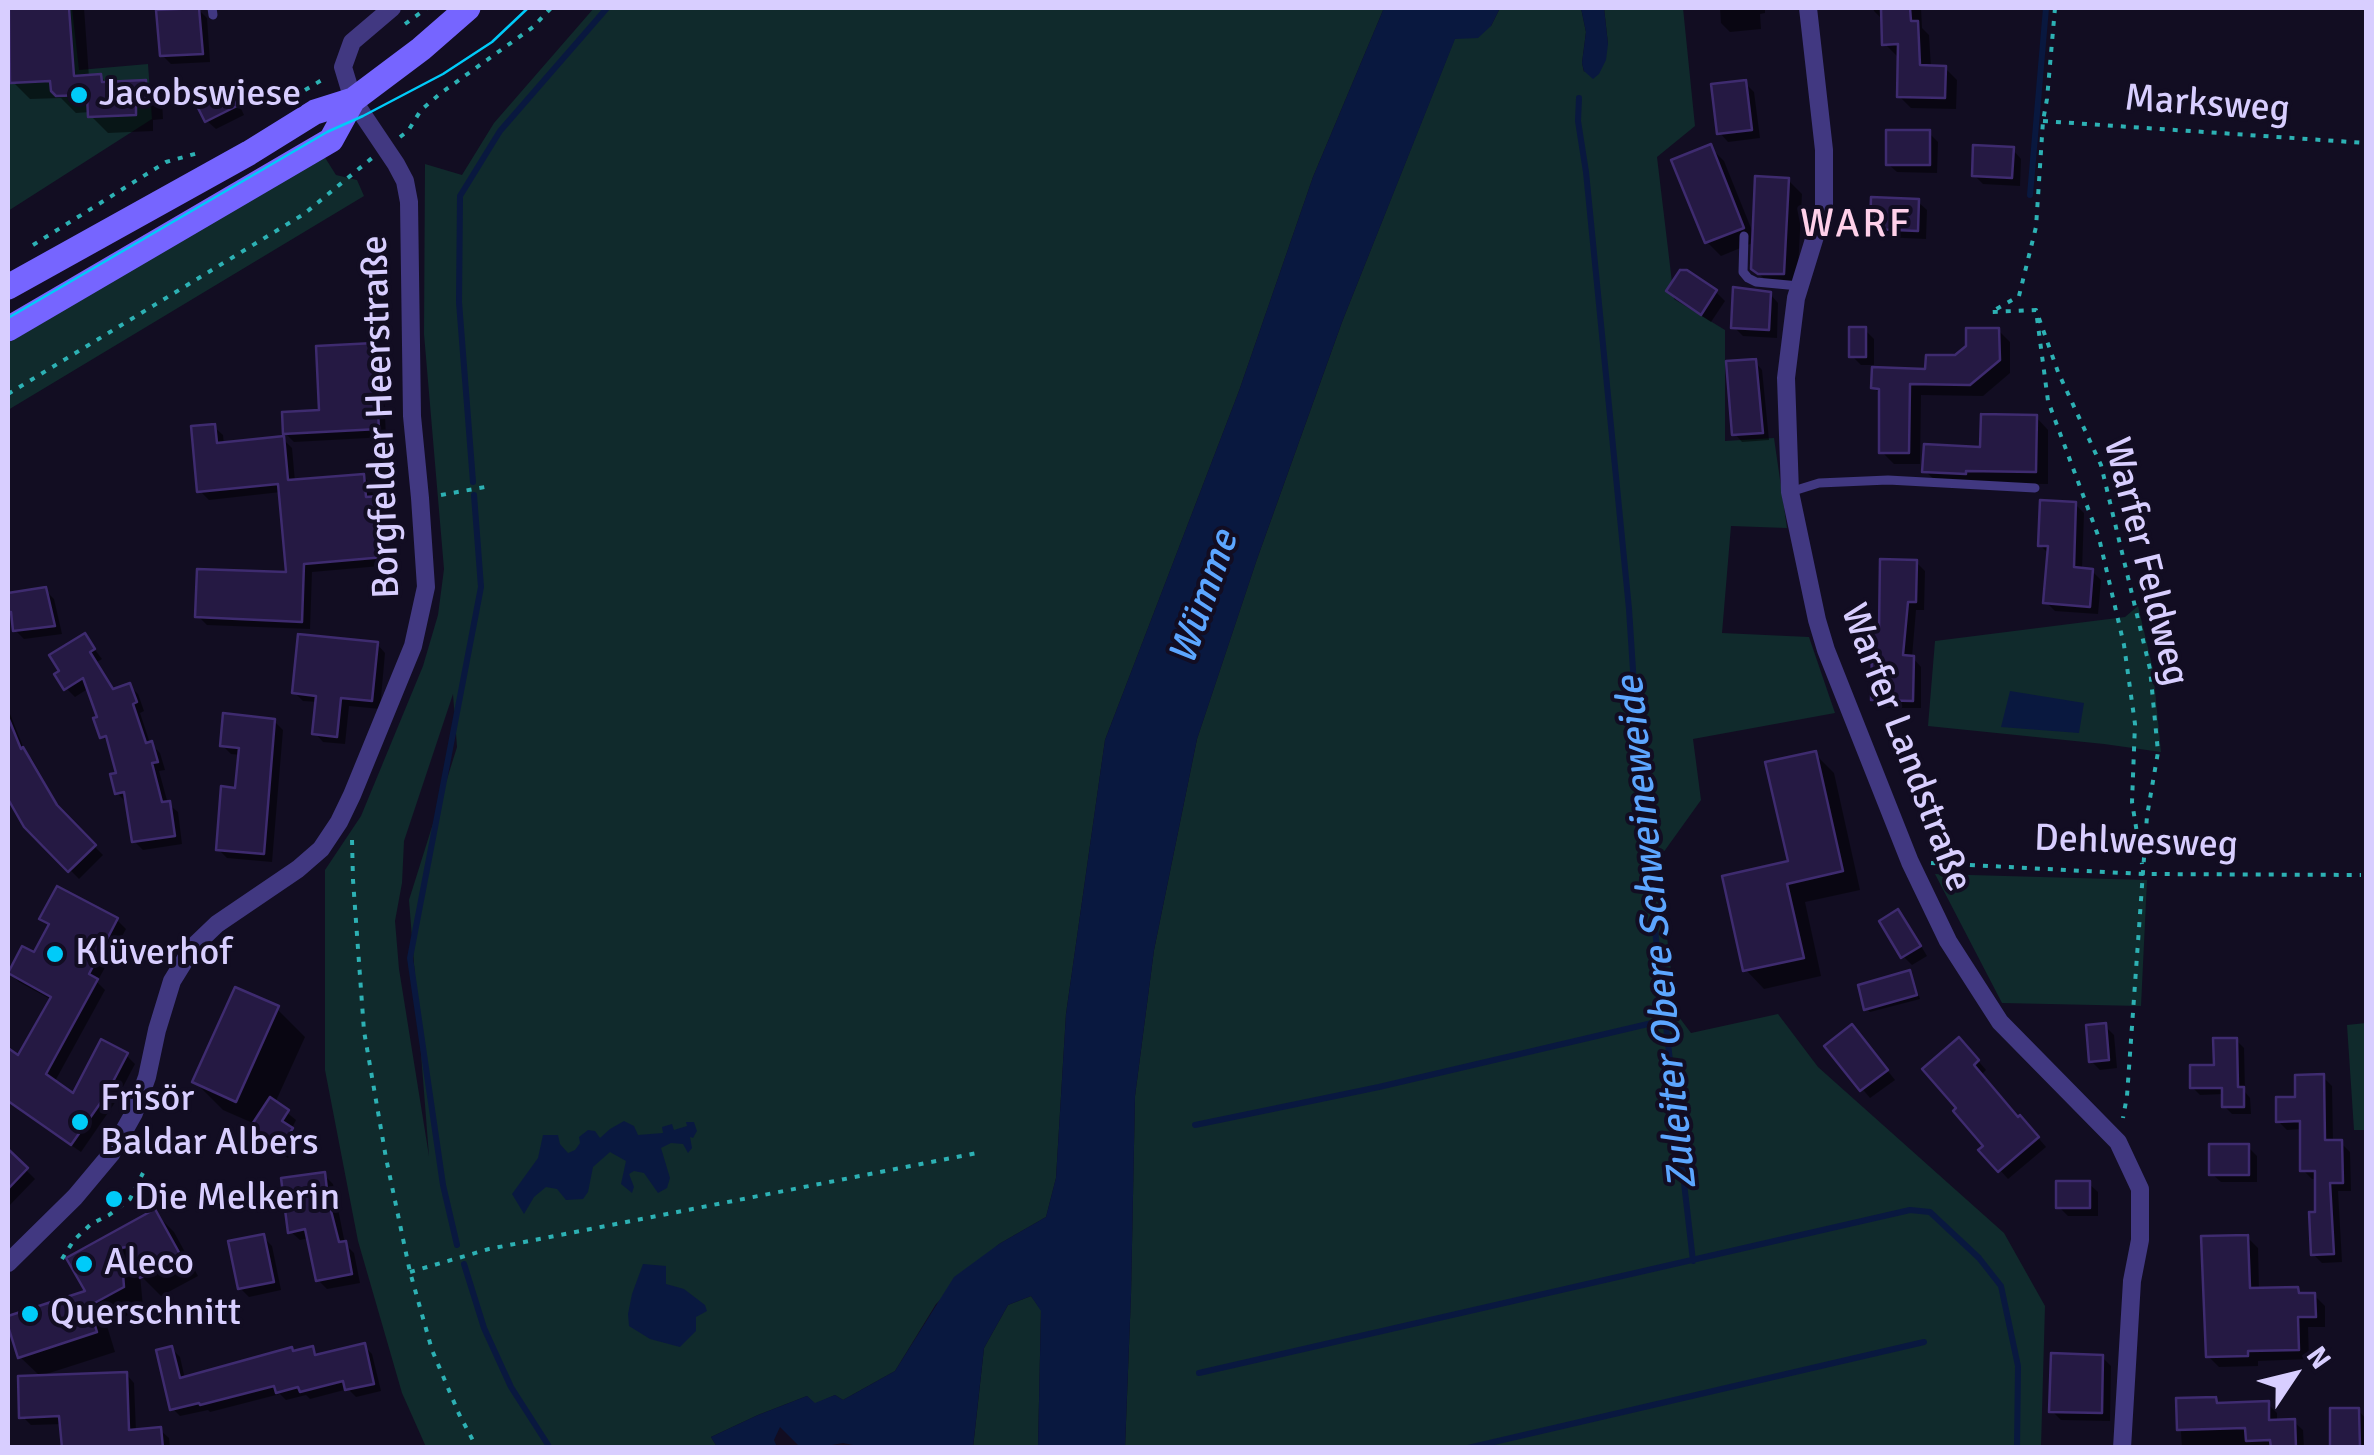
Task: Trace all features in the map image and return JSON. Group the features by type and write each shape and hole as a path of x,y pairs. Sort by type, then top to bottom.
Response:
{"main road":[{"path":"8,287 249,153 314,112 353,100 468,8"},
{"path":"8,329 331,140 353,100"}],"street":[{"path":"353,100 343,67 352,42 392,8"},
{"name":"Warfer Landstraße","path":"1808,8 1824,150 1824,207 1796,298 1786,378 1790,492 1817,620 1910,862 1948,941 2000,1022 2118,1142 2140,1189 2140,1240 2132,1281 2122,1448"},
{"name":"Borgfelder Heerstraße","path":"8,1263 75,1197 111,1154 134,1113 147,1077 172,981 193,947 217,924 321,850 352,795 413,646 426,588 412,416 409,202 405,181 353,100"}],"lane":[{"path":"1744,236 1743,272 1748,278 1799,286"},
{"path":"1790,492 1818,482 1888,480 2034,488"}],"path":[{"path":"8,394 304,214 408,131 421,110 441,93 533,27 551,8"},
{"path":"2055,8 2036,228 2019,296 1991,312 2036,310 2048,401 2099,538 2124,645 2135,724 2132,802 2143,874"},
{"name":"Marksweg","path":"2043,121 2366,143"},
{"path":"23,250 166,162 204,152"},
{"name":"Warfer Feldweg","path":"2036,310 2058,372 2101,464 2150,669 2158,752 2147,816 2127,1096 2118,1142"},
{"path":"420,498 486,487"},
{"path":"352,795 352,880 364,1031 386,1158 410,1272 432,1350 458,1414 477,1448"},
{"name":"Dehlwesweg","path":"1910,862 2143,874 2361,876"},
{"path":"410,1272 489,1249 982,1152"},
{"path":"62,1259 91,1224 130,1198 143,1173"}],"green space":[{"name":"Jacobswiese","path":"8,8 72,8 79,70 148,64 152,119 8,211"},
{"path":"594,8 1384,8 1313,177 1239,391 1105,740 1066,1014 1056,1178 1046,1217 999,1244 936,1304 895,1371 843,1400 835,1395 815,1404 807,1396 758,1415 711,1437 717,1447 426,1447 402,1393 358,1241 325,1070 325,870 361,816 423,666 438,615 444,569 424,334 425,164 462,175 494,123","holes":["453,694 457,747 409,900 429,1156 395,921 404,841"]},
{"path":"1500,8 1581,8 1586,32 1584,72 1608,44 1604,8 1683,8 1695,126 1657,157 1674,299 1725,330 1725,441 1774,438 1787,528 1731,526 1722,633 1809,637 1835,713 1693,739 1701,800 1658,860 1676,1013 1691,1033 1778,1014 1818,1067 2004,1233 2045,1306 2041,1447 1125,1448 1135,1096 1154,950 1197,739 1342,322 1455,38 1491,26"},
{"path":"324,156 336,175 357,180 364,196 8,410 8,343"},
{"path":"2138,606 2153,669 2161,752 1928,726 1935,641 2125,617"},
{"path":"1935,874 2147,880 2141,1006 2002,1003"},
{"path":"2366,1023 2366,1130 2354,1130 2347,1025"},
{"path":"1031,1296 1041,1310 1038,1447 973,1448 984,1348 1008,1305"}],"water":[{"name":"Wümme","path":"1384,8 1500,8 1491,26 1478,38 1455,39 1342,322 1197,739 1154,950 1135,1096 1125,1447 1038,1447 1041,1311 1031,1296 1008,1305 984,1348 973,1447 868,1448 843,1443 800,1447 780,1427 774,1440 777,1447 717,1447 711,1437 758,1415 807,1396 815,1403 835,1395 843,1400 895,1371 954,1277 999,1244 1046,1217 1056,1178 1066,1014 1105,740 1239,391 1313,177"},
{"path":"1581,8 1604,8 1606,60 1593,79 1582,63 1586,32"},
{"path":"2010,691 2084,703 2079,733 2001,727"},
{"path":"624,1121 634,1126 638,1135 663,1133 662,1127 672,1124 674,1130 694,1122 697,1131 690,1137 692,1148 688,1153 683,1144 671,1143 661,1148 670,1178 667,1188 658,1193 644,1173 634,1171 629,1174 632,1193 621,1184 626,1161 610,1152 593,1167 583,1199 566,1200 557,1189 546,1187 524,1214 512,1194 538,1158 543,1135 558,1135 568,1153 575,1150 579,1137 588,1130 595,1131 600,1138"},
{"path":"643,1264 666,1266 666,1284 684,1289 705,1305 707,1311 696,1317 696,1331 680,1347 650,1339 629,1326 632,1294"}],"building":[{"path":"9,8 69,8 74,76 101,74 102,82 146,80 147,103 136,104 136,115 88,117 87,95 56,96 50,81 10,83"},
{"path":"199,8 203,54 160,56 156,10"},
{"path":"1881,8 1910,8 1911,21 1918,21 1920,65 1946,66 1945,98 1897,97 1898,44 1882,45"},
{"path":"1746,80 1752,130 1717,134 1711,84"},
{"path":"227,86 237,106 205,122 195,102"},
{"path":"1886,130 1930,130 1930,165 1886,165"},
{"path":"1711,144 1744,228 1705,243 1671,160"},
{"path":"1973,145 2014,147 2012,178 1972,176"},
{"path":"1755,176 1789,178 1784,274 1758,274 1751,269"},
{"path":"1871,197 1919,199 1918,231 1870,229"},
{"path":"1680,270 1687,270 1717,290 1701,315 1666,291"},
{"path":"1733,287 1771,292 1769,330 1731,328"},
{"path":"1849,327 1866,327 1866,357 1849,357"},
{"path":"1966,328 1999,328 2000,360 1970,385 1910,384 1909,453 1879,453 1879,389 1871,388 1872,367 1925,369 1926,355 1955,355 1966,346"},
{"path":"374,343 379,429 283,434 282,412 319,410 316,346"},
{"path":"1756,359 1763,433 1732,435 1726,361"},
{"path":"1981,414 2037,415 2036,472 1922,472 1924,444 1980,447"},
{"path":"215,424 217,443 284,436 288,480 364,474 366,497 379,496 385,557 304,564 302,622 195,617 197,569 286,572 278,484 197,492 191,426"},
{"path":"2040,500 2076,502 2074,567 2093,569 2090,607 2043,603 2048,546 2038,546"},
{"path":"1880,559 1917,560 1916,602 1908,602 1903,655 1914,656 1913,701 1871,700 1870,647 1872,629 1879,630"},
{"path":"46,587 55,626 13,631 8,593"},
{"path":"85,633 95,649 90,652 113,689 130,683 146,743 152,741 158,762 152,763 162,802 170,801 175,836 132,842 124,792 115,794 110,774 116,773 106,736 100,738 83,678 64,690 54,674 59,671 49,655"},
{"path":"298,634 378,642 372,701 341,698 337,737 312,734 316,696 292,693"},
{"path":"223,713 275,719 264,854 216,850 221,786 235,788 239,748 220,746"},
{"path":"8,717 21,749 57,805 96,845 68,872 24,827 8,799"},
{"path":"1816,751 1843,871 1787,884 1804,958 1743,971 1722,876 1788,861 1765,762"},
{"path":"57,886 118,918 89,974 98,979 46,1074 73,1093 101,1039 128,1053 106,1095 71,1145 8,1101 8,1048 18,1055 51,997 8,973 22,946 34,952 49,924 39,919"},
{"path":"1898,909 1921,946 1901,958 1879,921"},
{"path":"1910,970 1917,995 1864,1010 1858,985"},
{"path":"235,987 279,1006 236,1102 192,1082"},
{"path":"2106,1023 2109,1060 2089,1062 2086,1025"},
{"path":"1852,1024 1888,1070 1860,1091 1824,1046"},
{"path":"1959,1037 1979,1060 1974,1065 2039,1137 1998,1172 1978,1150 1983,1146 1953,1111 1956,1108 1922,1069"},
{"path":"2213,1038 2237,1038 2238,1087 2244,1087 2244,1107 2222,1107 2222,1088 2190,1088 2190,1065 2214,1065"},
{"path":"2324,1074 2325,1140 2342,1140 2343,1183 2330,1183 2334,1254 2311,1255 2309,1212 2315,1212 2315,1171 2300,1171 2300,1121 2276,1122 2276,1097 2295,1097 2295,1075"},
{"path":"270,1097 289,1110 282,1121 293,1128 278,1151 247,1132"},
{"path":"2209,1144 2249,1144 2249,1175 2209,1175"},
{"path":"8,1149 28,1168 8,1189"},
{"path":"325,1172 339,1242 346,1241 352,1274 316,1281 305,1229 288,1233 281,1178"},
{"path":"2056,1181 2090,1181 2090,1208 2056,1208"},
{"path":"155,1209 181,1256 140,1278 132,1246 121,1248 124,1287 89,1306 97,1332 18,1358 8,1316 85,1291 66,1258"},
{"path":"264,1234 274,1282 238,1289 228,1241"},
{"path":"2248,1235 2250,1288 2298,1287 2299,1293 2315,1293 2316,1317 2298,1317 2299,1350 2206,1357 2201,1236"},
{"path":"365,1343 374,1384 345,1390 343,1381 300,1392 298,1387 276,1393 274,1386 170,1410 156,1350 172,1346 180,1378 292,1347 293,1351 313,1346 315,1355"},
{"path":"2051,1353 2103,1355 2102,1413 2049,1412"},
{"path":"127,1372 129,1430 161,1427 163,1448 62,1448 59,1416 19,1418 18,1376"},
{"path":"2216,1397 2217,1403 2269,1401 2269,1420 2295,1419 2296,1448 2271,1448 2270,1440 2246,1441 2245,1428 2177,1430 2176,1398"},
{"path":"2330,1408 2359,1408 2360,1448 2330,1448"}],"waterway":[{"path":"473,482 459,302 460,196 500,131 607,8"},
{"path":"2030,195 2046,8"},
{"name":"Zuleiter Obere Schweineweide","path":"1579,98 1578,121 1629,609 1639,762 1648,784 1647,838 1656,939 1693,1261"},
{"path":"457,1245 443,1185 410,958 481,587 474,495"},
{"path":"1195,1125 1379,1087 1665,1020"},
{"name":"Zuleiter Obere Schweineweide","path":"1199,1373 1910,1210 1930,1212 1979,1258 2001,1286 2018,1366 2017,1448"},
{"path":"464,1264 484,1328 511,1387 550,1448"},
{"path":"1468,1448 1924,1342"}],"tram line":[{"path":"8,318 327,132 443,74 492,42 528,8"}],"place":[{"name":"Jacobswiese","path":"79,95"},
{"name":"Klüverhof","path":"55,954"},
{"name":"Frisör Baldar Albers","path":"80,1122"},
{"name":"Die Melkerin","path":"114,1199"},
{"name":"Aleco","path":"84,1264"},
{"name":"Querschnitt","path":"30,1314"}],"district":[{"name":"WARF","path":"1856,225"}]}
